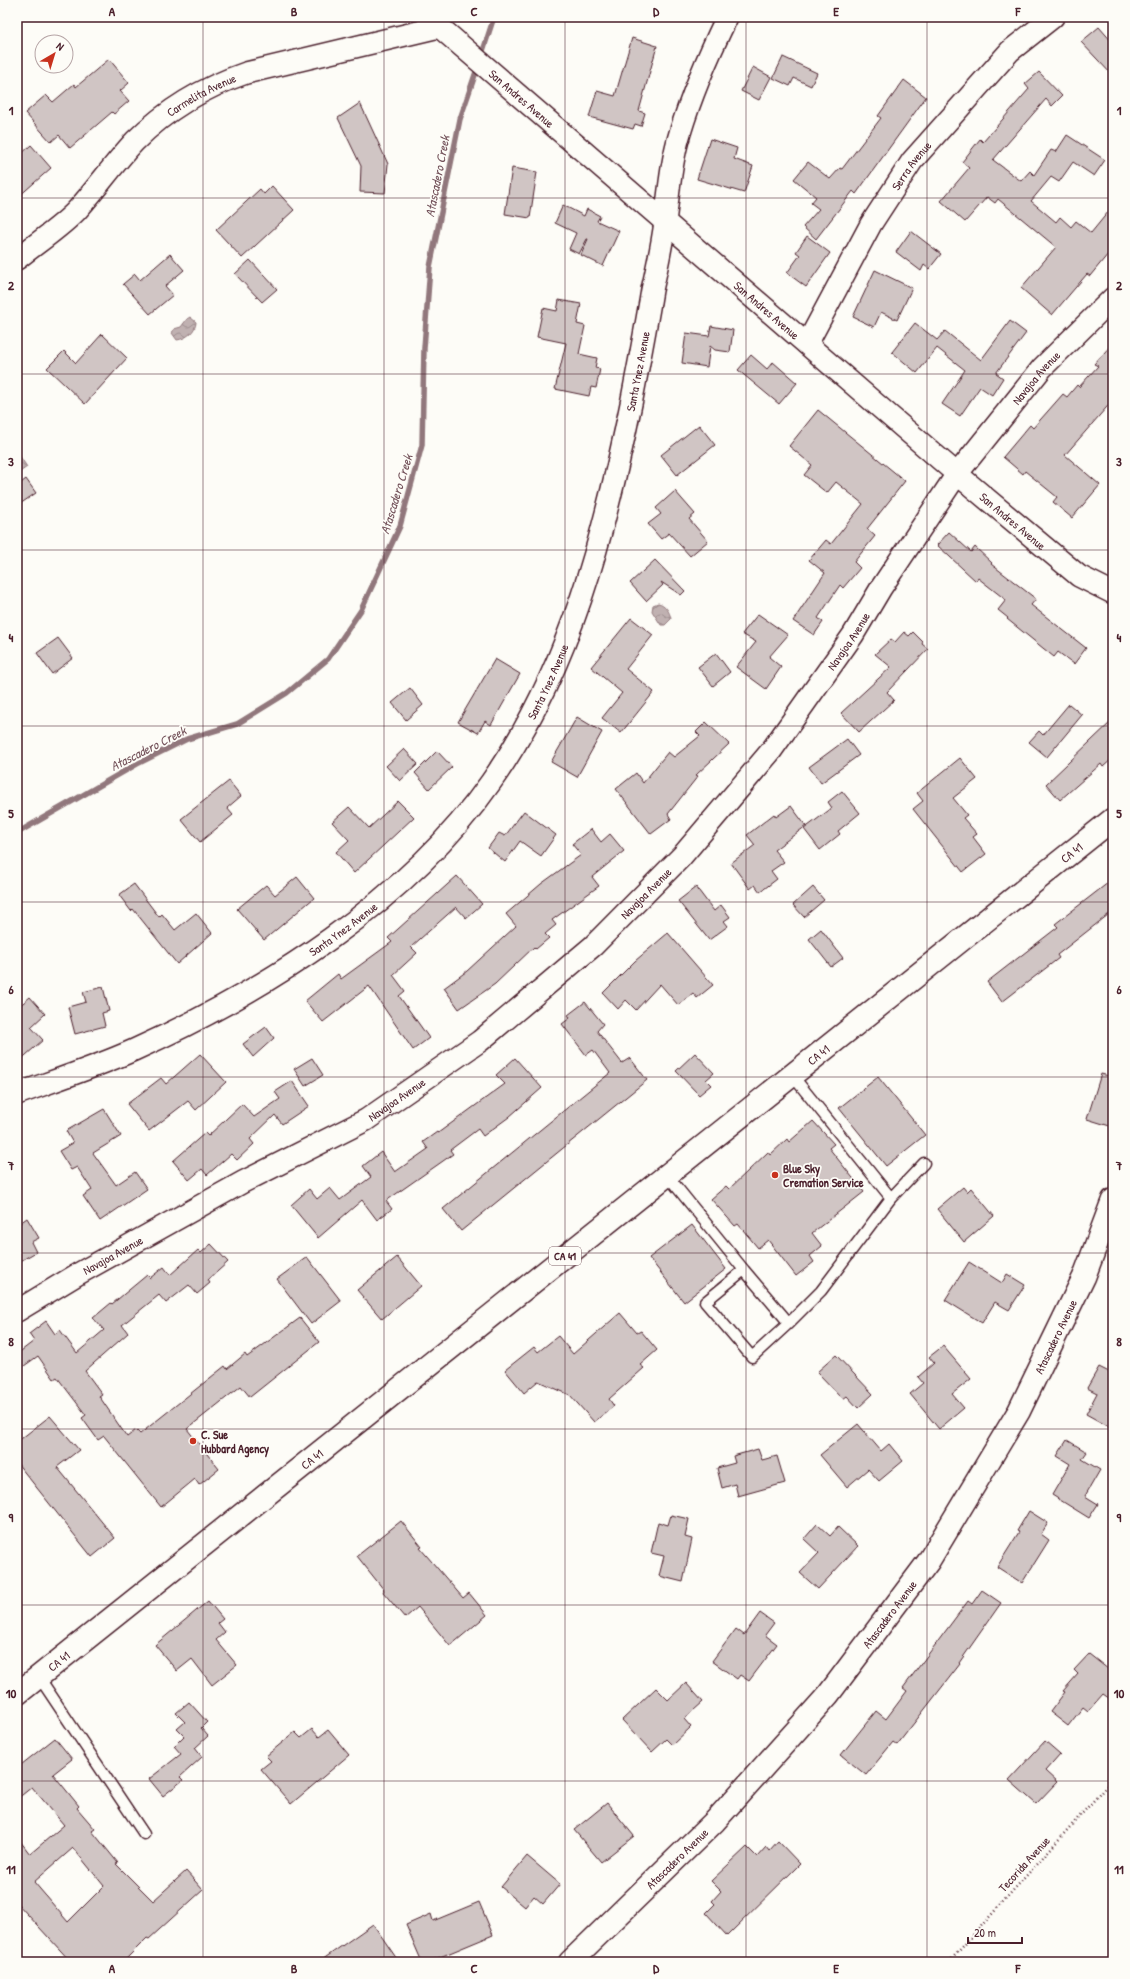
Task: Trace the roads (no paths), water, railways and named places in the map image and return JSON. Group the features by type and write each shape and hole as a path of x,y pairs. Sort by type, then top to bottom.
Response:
{"main road":[{"name":"CA 41","path":"17,1694 1113,819"},
{"name":"Atascadero Avenue","path":"570,1962 721,1815 828,1695 928,1562 1019,1411 1084,1277 1113,1200"}],"street":[{"name":"Santa Ynez Avenue","path":"17,1094 134,1050 211,1013 287,969 357,919 422,862 491,782 540,698 561,651 581,598 610,500 631,401 665,222 669,177 680,134 699,80 727,17"},
{"name":"Serra Avenue","path":"807,344 871,224 912,161 960,104 1010,51 1052,17"},
{"name":"San Andres Avenue","path":"433,22 957,474 1079,576 1113,593"},
{"name":"Carmelita Avenue","path":"17,259 78,210 136,140 160,119 185,101 228,79 246,73 433,22"},
{"name":"Navajoa Avenue","path":"17,1311 78,1274 243,1182 366,1120 480,1041 593,946 682,856 771,751 853,635 881,588 957,474 1042,368 1113,298"}],"lane":[{"path":"792,1075 891,1198"},
{"path":"744,1270 705,1302 752,1357 821,1291 891,1198 924,1163"},
{"path":"667,1175 789,1323"},
{"path":"39,1677 144,1834"}],"water":[{"path":"190,317 196,322 196,325 187,336 177,340 172,333 174,329 181,327"},
{"path":"19,455 27,467 17,474 17,456"},
{"path":"658,603 665,607 671,619 665,625 661,625 652,611 653,605"}],"waterway":[{"name":"Atascadero Creek","path":"481,57 494,17"},
{"name":"Atascadero Creek","path":"17,833 137,764 187,739 237,724 287,693 328,659 361,610 400,526 422,445 424,348 430,267 460,119 478,66"}],"place":[{"name":"Blue Sky Cremation Service","path":"775,1175"},
{"name":"C. Sue Hubbard Agency","path":"193,1441"}]}
